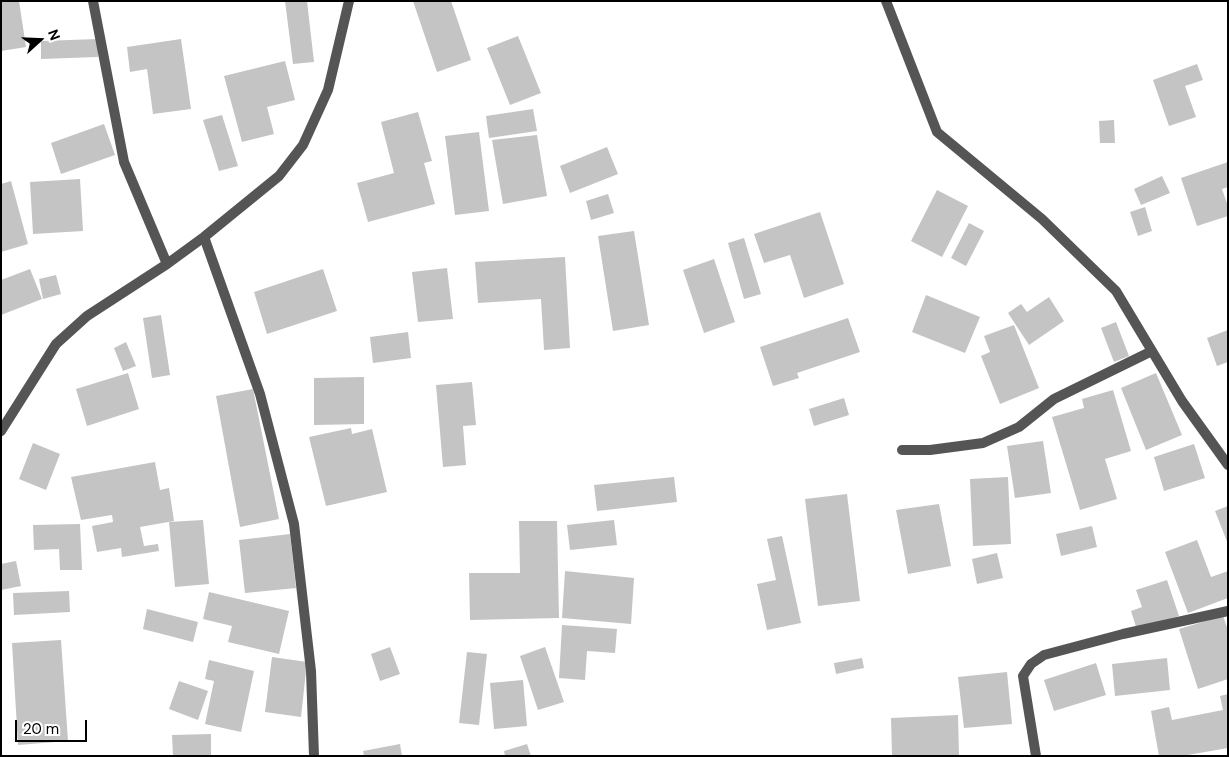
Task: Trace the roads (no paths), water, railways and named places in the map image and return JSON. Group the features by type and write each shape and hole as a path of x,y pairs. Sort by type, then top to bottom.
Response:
{"street":[{"path":"93,1 124,162 166,264"},
{"path":"1,431 56,344 87,316 204,238 279,176 304,144 328,90 349,1"},
{"path":"886,1 938,132 1042,219 1116,291 1182,401 1228,465"},
{"path":"204,238 260,394 294,524 311,671 314,756"},
{"path":"902,450 930,450 983,443 1019,427 1054,399 1152,351"},
{"path":"1036,756 1024,676 1031,664 1044,655 1123,634 1228,612"}]}
